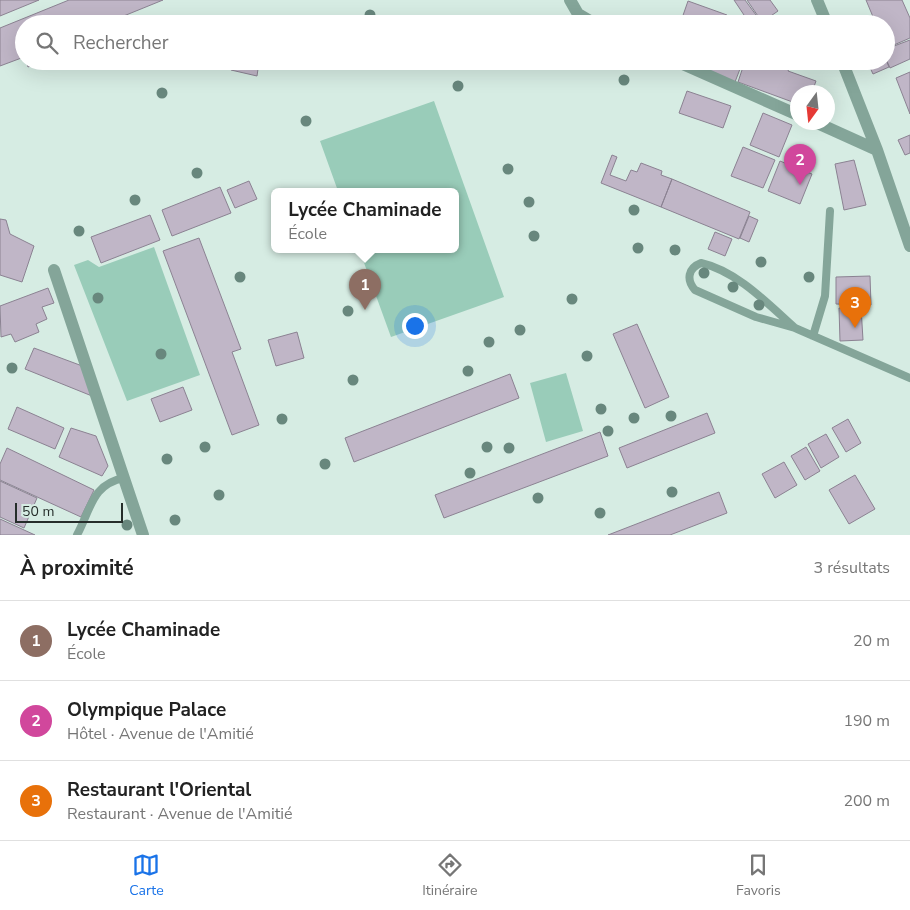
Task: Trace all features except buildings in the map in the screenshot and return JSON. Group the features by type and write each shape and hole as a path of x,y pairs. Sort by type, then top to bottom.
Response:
{"street":[{"path":"570,0 580,15"},
{"path":"817,0 823,15"},
{"path":"696,70 790,111"},
{"path":"846,70 877,150 910,246"},
{"path":"833,130 877,150"},
{"path":"54,270 143,535"}],"lane":[{"path":"813,336 825,296 830,211"},
{"path":"794,328 763,299 721,270 701,263 692,267 689,281 694,290 756,317 794,328 910,378"},
{"path":"77,535 97,492 111,481 124,478"}],"green space":[{"path":"434,101 504,297 391,337 360,253 459,253 459,188 337,188 320,141"},
{"path":"154,247 200,375 127,401 74,265 88,260 99,267"},
{"path":"566,373 583,431 546,442 530,383"}],"place":[{"name":"Olympique Palace","path":"800,185"},
{"name":"Lycée Chaminade","path":"365,310"},
{"name":"Restaurant l'Oriental","path":"855,328"}]}
